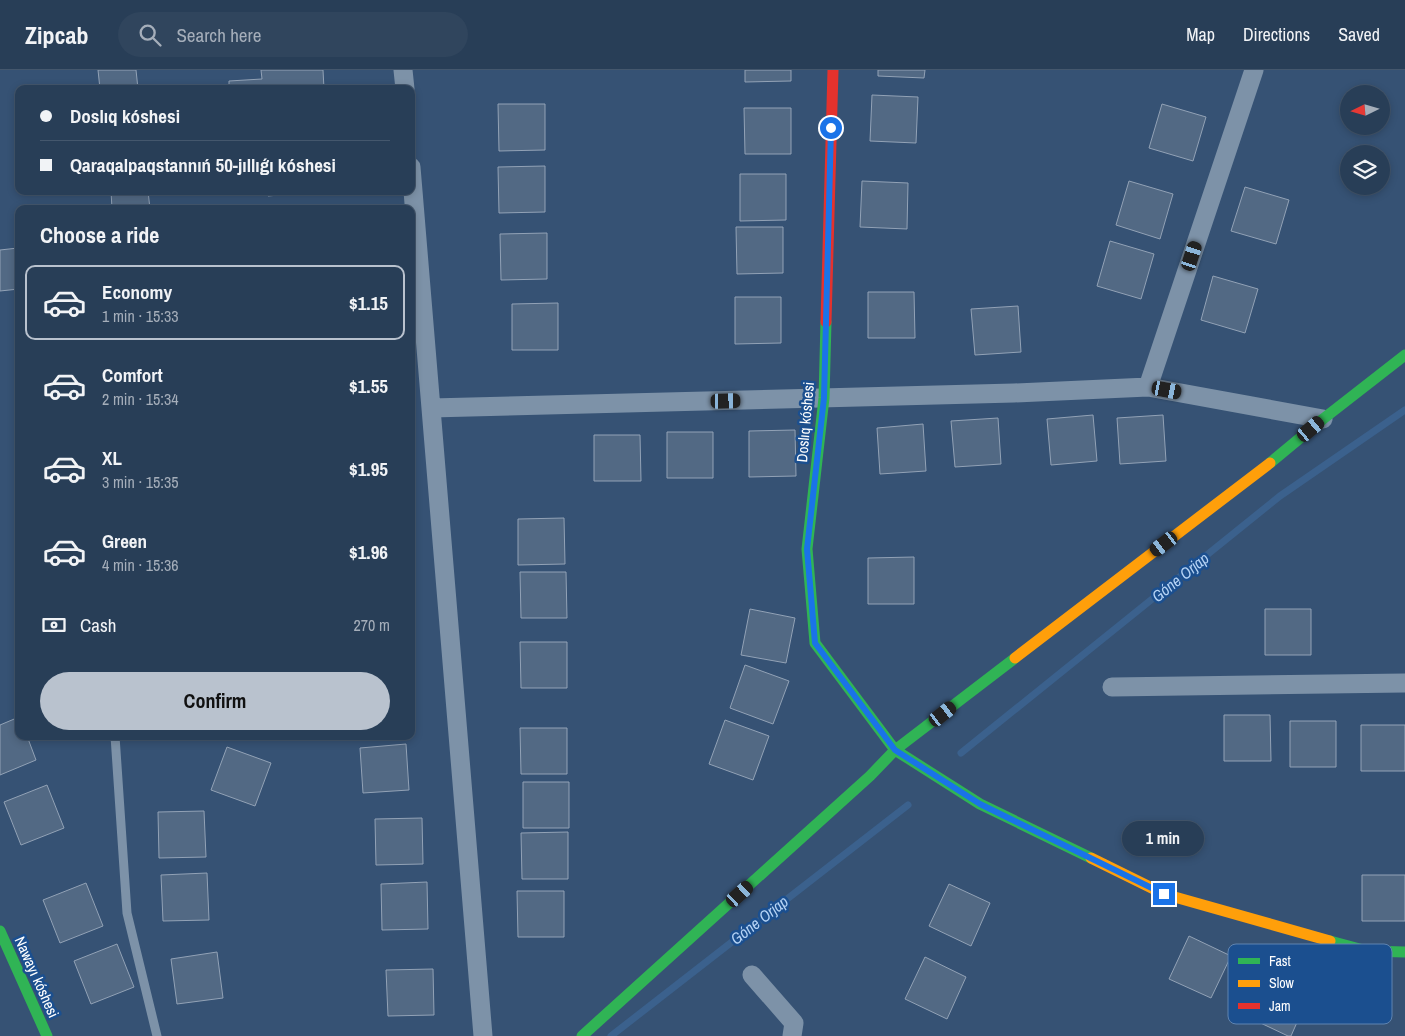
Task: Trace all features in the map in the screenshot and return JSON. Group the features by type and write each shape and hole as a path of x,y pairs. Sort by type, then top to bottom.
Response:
{"street":[{"path":"403,70 405,85"},
{"name":"Doslıq kóshesi","path":"833,70 824,398 807,549 815,643 895,750"},
{"path":"1148,387 1254,70"},
{"path":"415,215 482,1036"},
{"path":"582,1036 870,776 895,750 1275,459 1405,355"},
{"path":"431,408 1014,393 1148,387 1323,419"},
{"path":"1112,687 1405,683"},
{"path":"895,750 980,804 1164,894 1342,944"},
{"name":"Nawayı kóshesi","path":"0,931 47,1036"},
{"path":"1392,952 1405,952"},
{"path":"752,975 794,1023 792,1036"}],"lane":[{"path":"115,740 127,913 157,1036"}],"building":[{"path":"98,70 136,70 138,85 100,85"},
{"path":"261,70 323,70 324,85 229,85 229,81 262,79"},
{"path":"745,70 791,70 791,81 745,82"},
{"path":"878,70 925,70 924,78 878,76"},
{"path":"872,95 918,97 916,143 870,141"},
{"path":"498,104 545,104 545,150 499,151"},
{"path":"1162,104 1206,117 1193,161 1149,148"},
{"path":"744,108 791,108 791,154 745,154"},
{"path":"545,166 545,212 499,213 498,167"},
{"path":"740,174 786,174 786,220 740,221"},
{"path":"862,181 908,183 907,229 860,227"},
{"path":"1129,181 1173,194 1160,239 1116,225"},
{"path":"1245,187 1289,200 1276,244 1231,231"},
{"path":"111,195 148,195 150,205 112,205"},
{"path":"736,227 783,227 783,273 737,274"},
{"path":"547,233 547,279 501,280 500,234"},
{"path":"1110,241 1154,254 1141,299 1097,286"},
{"path":"15,248 15,289 0,291 0,250"},
{"path":"1213,276 1258,289 1245,333 1201,320"},
{"path":"868,292 914,292 915,338 868,338"},
{"path":"735,297 781,297 781,343 735,344"},
{"path":"558,303 558,350 512,350 512,304"},
{"path":"1018,306 1021,352 975,355 971,309"},
{"path":"1093,415 1097,461 1051,465 1047,419"},
{"path":"1163,415 1166,461 1120,464 1117,418"},
{"path":"998,418 1001,464 955,467 951,421"},
{"path":"923,424 926,471 880,474 877,428"},
{"path":"795,430 796,476 749,477 749,431"},
{"path":"667,432 713,432 713,478 667,478"},
{"path":"594,435 640,435 641,481 594,481"},
{"path":"564,518 565,564 518,565 518,519"},
{"path":"914,557 914,604 868,604 868,558"},
{"path":"520,572 566,572 567,618 521,618"},
{"path":"750,609 795,618 786,663 741,655"},
{"path":"1265,609 1311,609 1311,655 1265,655"},
{"path":"520,642 567,642 567,688 521,688"},
{"path":"745,665 789,681 773,724 730,708"},
{"path":"1224,715 1270,715 1271,761 1224,761"},
{"path":"15,719 15,740 28,740 36,760 0,775 0,725"},
{"path":"725,720 769,736 753,780 709,764"},
{"path":"1290,721 1336,721 1336,767 1290,767"},
{"path":"1361,725 1405,725 1405,771 1361,771"},
{"path":"520,728 567,728 567,774 521,774"},
{"path":"406,744 409,790 363,793 360,748"},
{"path":"227,747 271,763 255,806 211,790"},
{"path":"523,782 569,782 569,828 523,828"},
{"path":"47,785 64,828 21,845 4,802"},
{"path":"204,811 206,857 159,858 158,812"},
{"path":"422,818 423,864 376,865 375,819"},
{"path":"568,832 568,879 522,879 521,833"},
{"path":"207,873 209,920 163,921 161,875"},
{"path":"1362,875 1405,875 1405,921 1362,921"},
{"path":"427,882 428,929 382,930 381,884"},
{"path":"86,883 103,926 60,943 43,900"},
{"path":"949,884 990,903 971,946 929,926"},
{"path":"517,891 564,891 564,937 518,937"},
{"path":"1189,936 1228,955 1228,962 1211,998 1169,979"},
{"path":"117,944 134,987 91,1004 74,961"},
{"path":"217,952 223,998 177,1004 171,959"},
{"path":"925,957 966,977 947,1019 905,999"},
{"path":"433,969 434,1015 388,1016 386,970"},
{"path":"1263,1024 1296,1024 1291,1036"}],"waterway":[{"name":"Góne Orjap","path":"961,753 1280,496 1405,410"},
{"name":"Góne Orjap","path":"611,1036 908,805"}],"traffic: fast":[{"path":"826,322 824,398 807,549 815,643 895,750 980,804 1091,858"},
{"path":"1270,463 1405,355"},
{"path":"582,1036 870,776 895,750 1015,658"},
{"path":"0,931 47,1036"},
{"path":"1330,941 1341,944"},
{"path":"1392,952 1405,952"}],"traffic: slow":[{"path":"1015,658 1270,463"},
{"path":"1091,858 1164,894 1330,941"}],"traffic: jam":[{"path":"826,322 833,70"}],"route":[{"path":"831,128 824,398 807,549 815,643 895,750 980,804 1164,894"}]}
